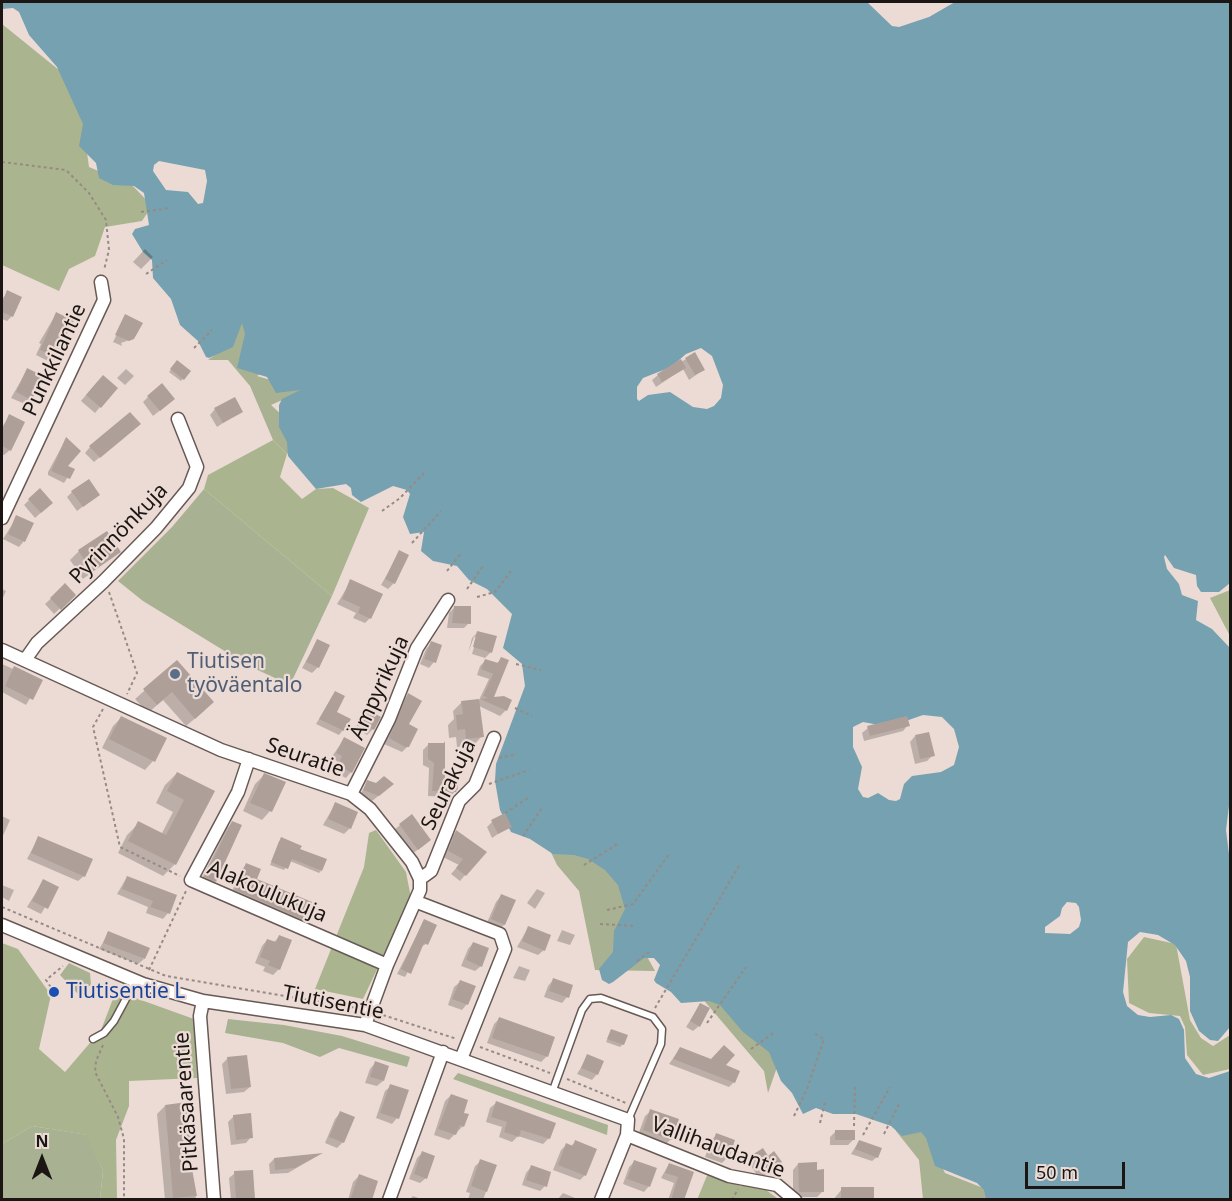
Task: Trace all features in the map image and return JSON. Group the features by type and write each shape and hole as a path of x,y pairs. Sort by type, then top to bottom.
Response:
{"street":[{"name":"Punkkilantie","path":"2,518 104,300 101,282"},
{"name":"Pyrinnönkuja","path":"25,660 37,643 103,582 156,528 189,488 197,466 178,419"},
{"name":"Ämpyrikuja","path":"351,794 389,719 417,648 448,600"},
{"name":"Seuratie","path":"2,650 221,750 351,794 370,809 412,862 420,879"},
{"name":"Seurakuja","path":"420,879 431,871 459,801 475,785 494,738"},
{"name":"Alakoulukuja","path":"249,759 238,792 191,880 387,964"},
{"path":"365,1025 387,964 417,902 420,879"},
{"path":"417,902 500,934 506,949 461,1059"},
{"name":"Tiutisentie","path":"2,926 135,982 203,1001 365,1025 553,1090 628,1119"},
{"name":"Pitkäsaarentie","path":"203,1001 200,1016 214,1200"},
{"path":"389,1200 443,1052"},
{"path":"601,1200 625,1141 628,1119"},
{"name":"Vallihaudantie","path":"625,1141 729,1176 777,1185 795,1200"}],"lane":[{"path":"93,1039 104,1033 114,1022 135,982"},
{"path":"553,1090 582,1010 590,999 601,998 653,1017 662,1029 661,1044 628,1119"}],"path":[{"path":"2,162 66,170 88,193 105,220 109,250 101,282"},
{"path":"141,212 170,208"},
{"path":"146,274 167,260"},
{"path":"194,348 212,330"},
{"path":"382,511 400,498 426,471"},
{"path":"412,543 441,511"},
{"path":"447,572 462,552"},
{"path":"467,590 483,566"},
{"path":"477,597 495,592 511,571"},
{"path":"103,582 108,590 137,673 122,704"},
{"path":"516,664 541,670"},
{"path":"108,698 93,727 120,847 191,880 148,970"},
{"path":"515,708 532,716"},
{"path":"495,755 501,758 517,754"},
{"path":"487,784 529,770"},
{"path":"505,813 528,798"},
{"path":"523,836 542,808"},
{"path":"584,865 619,843"},
{"path":"607,910 633,904 670,853"},
{"path":"655,1008 740,866"},
{"path":"600,924 635,926"},
{"path":"637,961 649,952"},
{"path":"707,1023 746,968"},
{"path":"46,980 54,992"},
{"path":"751,1050 775,1032"},
{"path":"794,1116 807,1089 824,1039 814,1033"},
{"path":"105,1041 96,1061 95,1072 118,1117 124,1139 124,1200"},
{"path":"854,1126 855,1087"},
{"path":"863,1135 890,1087"},
{"path":"820,1123 825,1102"},
{"path":"884,1134 899,1104"}],"green space":[{"path":"2,24 59,70 79,95 89,167 132,185 152,206 142,221 105,227 95,256 69,269 59,291 2,265"},
{"path":"246,294 288,357 257,376 305,390 271,405 308,439 287,454 273,440 250,386 228,360 208,360 235,340"},
{"path":"273,440 287,454 280,477 302,499 316,489 333,488 369,508 332,596 204,489 208,475"},
{"path":"204,489 332,596 290,685 249,666 143,601 118,581 172,527"},
{"path":"1230,590 1230,636 1210,598"},
{"path":"376,830 406,872 411,898 363,999 315,989 364,867 369,833"},
{"path":"548,846 599,848 641,907 633,931 655,971 595,970 579,891 557,865"},
{"path":"1144,937 1176,944 1190,1020 1201,1038 1213,1046 1230,1035 1230,1069 1203,1075 1187,1055 1185,1027 1180,1016 1149,1013 1129,1003 1127,959"},
{"path":"2,943 18,949 51,995 39,1049 65,1072 101,1030 116,991 194,1019 197,1078 129,1081 129,1106 116,1140 117,1199 100,1199 103,1171 87,1135 32,1126 2,1144"},
{"path":"69,963 90,973 91,985 78,994 60,975"},
{"path":"718,987 782,1053 768,1093 764,1071 695,990"},
{"path":"228,1019 284,1025 342,1036 410,1057 407,1067 339,1048 320,1057 283,1043 225,1033"},
{"path":"458,1073 608,1125 607,1135 453,1079"},
{"path":"915,1110 945,1173 996,1193 1003,1199 923,1199 919,1160 896,1131"},
{"path":"32,1126 88,1135 103,1171 100,1199 2,1199 2,1144"},
{"path":"708,1173 741,1186 761,1186 778,1199 697,1200"}],"water":[{"path":"2,2 867,2 892,26 899,27 929,17 955,2 1230,2 1230,583 1219,592 1201,592 1197,586 1196,575 1174,568 1165,555 1164,557 1167,569 1179,584 1182,595 1198,601 1196,620 1212,629 1230,648 1230,798 1226,830 1230,862 1230,1027 1218,1041 1210,1040 1199,1031 1190,1011 1190,977 1186,961 1175,945 1158,935 1140,932 1128,942 1123,992 1127,1006 1138,1015 1150,1017 1171,1015 1179,1019 1184,1030 1185,1058 1196,1074 1209,1078 1230,1071 1230,1199 986,1199 984,1190 977,1183 935,1166 926,1138 921,1132 902,1136 891,1126 856,1114 833,1114 816,1108 803,1114 792,1093 781,1081 769,1052 743,1032 720,1005 709,1001 681,1003 671,992 656,983 654,980 660,965 654,958 644,958 609,984 602,980 599,969 613,952 614,931 625,909 618,885 605,870 588,859 574,855 553,854 530,839 511,832 500,810 495,781 496,764 525,686 522,664 503,648 512,614 487,589 469,580 457,566 433,561 421,551 424,532 410,534 403,517 410,494 407,490 393,486 361,502 352,495 351,488 346,484 316,489 293,462 288,456 287,442 279,427 279,405 282,399 300,390 276,393 267,377 237,368 245,334 242,323 233,347 209,358 206,357 198,341 180,325 171,299 153,278 152,260 143,252 132,234 135,229 149,225 144,193 134,186 113,185 99,178 96,163 79,146 83,124 57,67 29,35 19,12 13,8 2,9","holes":["159,161 205,170 207,181 203,203 198,204 188,192 166,190 153,171 154,165","701,348 712,356 723,385 721,398 714,406 707,409 693,407 670,392 648,395 639,401 637,399 637,387 643,378 671,367 686,354","923,715 942,717 954,729 959,747 954,765 941,772 912,776 904,784 900,799 896,801 889,800 878,793 868,798 863,797 858,789 862,767 853,747 853,727 863,722 879,725 900,723","1067,902 1076,903 1081,920 1079,927 1070,934 1045,933 1045,927 1060,916"]}],"building":[{"path":"7,290 22,297 13,317 2,312 2,303"},
{"path":"56,312 74,321 55,356 40,350"},
{"path":"125,314 143,323 134,339 129,341 115,335"},
{"path":"695,352 705,370 695,375 685,358"},
{"path":"681,359 686,368 662,382 657,374"},
{"path":"177,360 191,371 184,380 170,369"},
{"path":"27,368 43,376 32,400 16,392"},
{"path":"103,375 118,388 101,408 86,395"},
{"path":"162,383 175,399 160,411 147,396"},
{"path":"235,397 243,412 223,423 214,408"},
{"path":"130,412 141,424 100,458 89,446"},
{"path":"9,414 25,422 11,451 2,446 2,430"},
{"path":"66,437 81,451 68,466 75,469 70,479 51,471"},
{"path":"89,479 100,495 83,507 71,491"},
{"path":"40,488 53,503 41,513 28,499"},
{"path":"16,515 34,523 25,542 8,534"},
{"path":"107,531 121,552 92,572 78,550"},
{"path":"399,550 409,555 395,584 385,579"},
{"path":"350,579 383,594 371,619 358,613 360,607 342,599"},
{"path":"65,583 76,595 61,610 50,598"},
{"path":"454,606 471,606 471,624 452,623"},
{"path":"477,631 497,636 492,653 473,647"},
{"path":"317,639 330,645 319,668 306,662"},
{"path":"431,641 442,645 436,663 424,659"},
{"path":"501,657 509,660 494,697 504,696 512,700 507,711 480,699 488,698 483,696 493,674 481,669 485,659 498,663"},
{"name":"Tiutisen työväentalo","path":"177,660 214,702 195,719 172,692 157,705 143,689"},
{"path":"14,666 43,680 33,700 5,686"},
{"path":"335,691 345,696 337,712 351,719 344,731 319,719"},
{"path":"408,693 422,701 409,724 418,729 409,747 405,747 389,738"},
{"path":"479,699 484,737 466,739 465,729 457,730 456,715 463,714 461,701"},
{"path":"366,709 381,717 374,730 359,722"},
{"path":"121,716 167,738 155,762 109,739"},
{"path":"907,716 910,726 870,736 867,726"},
{"path":"929,732 935,756 920,759 915,735"},
{"path":"344,737 365,748 352,773 337,765 342,756 336,753"},
{"path":"445,741 445,781 459,781 456,792 432,791 434,763 428,759 428,743 444,743"},
{"path":"177,772 215,791 176,865 128,841 138,821 166,835 184,800 167,791"},
{"path":"264,773 286,782 272,812 250,803"},
{"path":"384,776 394,784 379,796 363,790 367,780 376,783"},
{"path":"335,802 358,812 351,829 328,819"},
{"path":"505,813 512,827 498,834 491,820"},
{"path":"412,814 431,840 418,850 399,824"},
{"path":"232,821 242,825 216,882 204,877"},
{"path":"456,830 487,852 466,876 456,868 463,859 448,851"},
{"path":"38,836 93,859 85,877 31,853"},
{"path":"281,837 302,846 300,849 327,859 322,871 292,859 288,869 271,862"},
{"path":"246,863 261,869 257,879 312,902 304,920 235,890"},
{"path":"127,876 177,895 170,914 150,907 153,901 122,889"},
{"path":"43,879 59,887 48,909 32,901"},
{"path":"501,894 516,900 505,925 491,919"},
{"path":"424,919 437,925 428,945 424,943 411,974 401,969"},
{"path":"528,926 551,935 545,951 522,941"},
{"path":"108,931 150,948 145,959 103,943"},
{"path":"279,935 292,940 280,970 268,965 270,961 260,957 267,939 276,942"},
{"path":"473,942 489,948 482,967 466,960"},
{"path":"553,978 573,985 569,998 549,991"},
{"path":"460,980 476,986 468,1005 452,999"},
{"path":"700,1003 710,1008 700,1027 690,1021"},
{"path":"499,1017 555,1037 548,1057 492,1038"},
{"path":"611,1029 628,1035 624,1045 607,1039"},
{"path":"724,1045 735,1055 726,1065 740,1071 735,1083 673,1059 680,1047 711,1059"},
{"path":"587,1054 604,1061 598,1075 581,1068"},
{"path":"247,1055 251,1087 231,1089 227,1057"},
{"path":"375,1061 389,1066 384,1081 370,1077"},
{"path":"390,1084 409,1090 399,1119 380,1113"},
{"path":"451,1094 468,1100 464,1113 469,1114 464,1127 460,1125 456,1135 438,1129"},
{"path":"496,1101 556,1123 550,1139 521,1130 519,1137 504,1132 507,1122 491,1117"},
{"path":"187,1102 191,1143 180,1144 182,1170 192,1169 197,1196 173,1198 165,1105"},
{"path":"650,1109 679,1119 672,1140 643,1130"},
{"path":"340,1111 355,1117 344,1143 329,1137"},
{"path":"251,1113 253,1138 236,1140 233,1115"},
{"path":"835,1130 855,1130 855,1140 835,1140"},
{"path":"716,1133 735,1140 729,1158 710,1152"},
{"path":"575,1140 597,1149 586,1176 558,1165 566,1143 573,1146"},
{"path":"859,1140 882,1148 878,1158 855,1149"},
{"path":"763,1148 768,1156 774,1151 782,1162 766,1174 752,1155"},
{"path":"422,1151 435,1156 427,1179 414,1174"},
{"path":"323,1153 295,1168 275,1170 274,1158"},
{"path":"480,1159 497,1165 487,1192 471,1186"},
{"path":"634,1160 657,1168 650,1187 627,1179"},
{"path":"817,1162 817,1170 824,1169 824,1192 799,1192 798,1163"},
{"path":"669,1163 694,1172 684,1200 671,1200 678,1177 665,1173"},
{"path":"531,1165 551,1172 547,1187 526,1180"},
{"path":"253,1170 255,1200 236,1200 234,1171"},
{"path":"359,1174 378,1181 372,1200 350,1200"},
{"path":"841,1187 874,1187 874,1200 841,1200"}],"place":[{"name":"Tiutisen työväentalo","path":"175,674"},
{"name":"Tiutisentie L","path":"54,992"}]}
